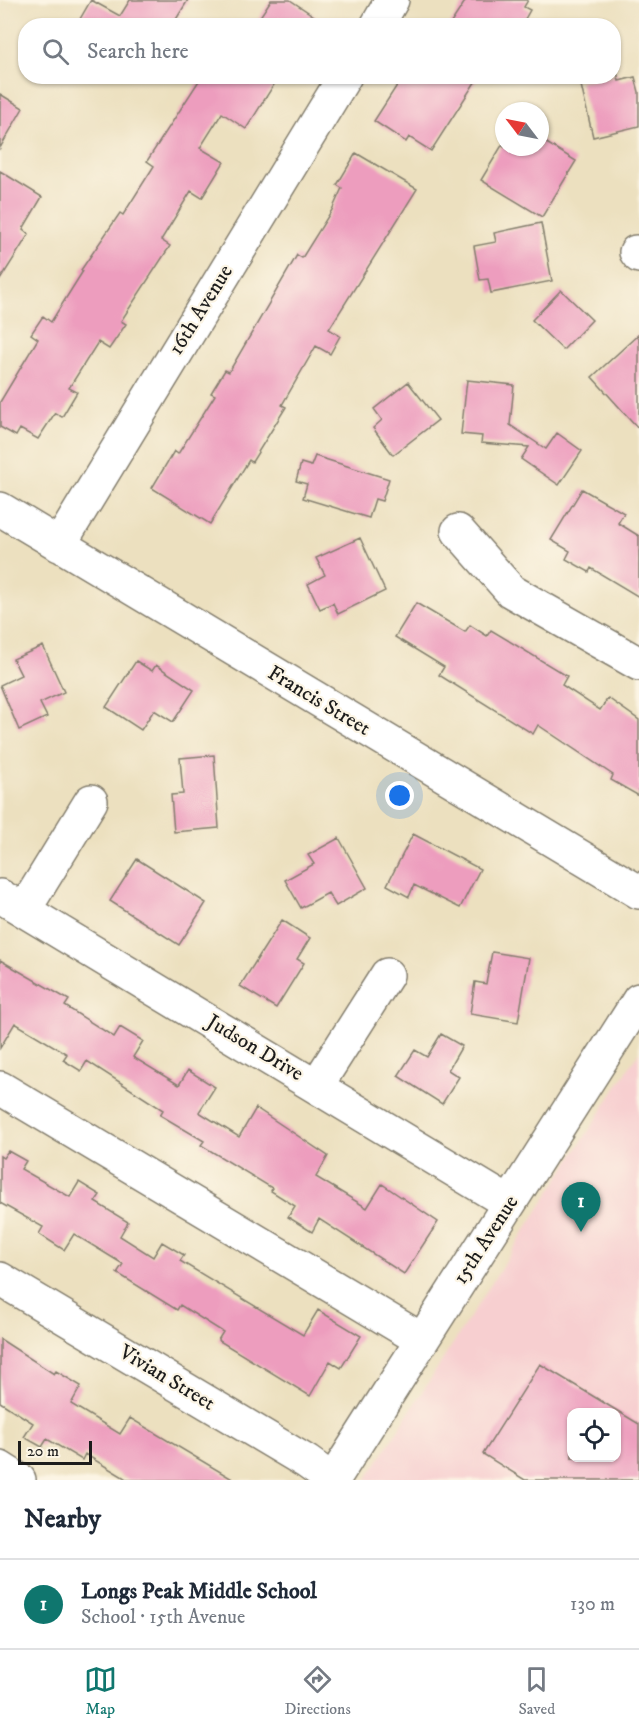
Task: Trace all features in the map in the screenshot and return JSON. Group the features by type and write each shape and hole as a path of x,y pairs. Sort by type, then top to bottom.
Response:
{"street":[{"path":"382,18 392,0"},
{"name":"16th Avenue","path":"59,545 340,84"},
{"name":"Francis Street","path":"0,509 639,892"},
{"path":"458,531 511,591 639,664"},
{"path":"12,903 91,801"},
{"name":"Judson Drive","path":"12,903 509,1203"},
{"path":"317,1086 387,975"},
{"name":"15th Avenue","path":"332,1480 639,1000"},
{"path":"0,1088 422,1340"},
{"name":"Vivian Street","path":"0,1279 307,1462 332,1480"},
{"path":"0,1468 20,1480"}],"shaded area":[{"path":"639,1052 639,1480 366,1480"}],"building":[{"path":"91,0 120,16 130,0 188,0 177,18 81,18"},
{"path":"271,0 290,0 317,18 259,18"},
{"path":"466,0 528,0 524,7 530,10 526,18 454,18"},
{"path":"635,77 639,92 639,126 593,137 581,84 621,84 621,80"},
{"path":"197,84 274,84 246,129 222,113 200,148 224,162 202,198 191,191 161,240 170,246 121,321 126,324 109,349 98,342 69,388 77,392 62,417 55,413 38,439 20,429 16,436 0,427 0,402 38,339 31,334 43,316 51,322 83,271 81,270 120,213 123,215 154,166 147,161"},
{"path":"398,84 474,84 431,151 409,137 406,142 374,121"},
{"path":"0,94 23,108 0,148"},
{"path":"549,144 576,161 542,217 481,180 496,156 549,156"},
{"path":"356,153 417,189 329,329 340,336 330,354 316,346 282,405 286,407 252,462 249,460 210,524 152,488 174,451 178,454 215,395 211,393 225,370 229,372 297,255 302,258 332,210 342,188 337,185"},
{"path":"0,171 42,197 23,229 29,234 0,280"},
{"path":"541,223 552,281 491,293 488,279 480,280 474,246 496,242 494,233"},
{"path":"561,290 592,320 563,350 532,320"},
{"path":"639,334 639,429 592,377"},
{"path":"467,380 514,385 510,425 546,449 557,433 582,451 559,485 521,459 529,447 481,443 482,436 461,434"},
{"path":"408,382 438,420 393,455 373,428 382,420 374,409"},
{"path":"315,456 389,479 382,501 375,499 369,518 303,498 307,484 296,481 301,463 311,466"},
{"path":"582,489 624,513 618,523 639,536 639,597 591,568 589,572 566,559 570,551 551,540"},
{"path":"360,538 385,591 338,614 333,603 320,609 308,584 325,575 316,558"},
{"path":"416,603 465,632 470,625 487,636 491,630 567,676 562,685 600,710 608,698 639,720 639,796 611,780 613,775 538,725 533,734 439,675 444,667 395,637"},
{"path":"43,646 64,692 40,703 47,717 19,730 0,685 21,675 13,659"},
{"path":"136,661 152,671 156,665 194,690 173,722 154,710 141,730 106,707"},
{"path":"214,755 219,828 174,832 171,795 183,794 180,758"},
{"path":"413,834 480,869 460,908 414,885 409,897 387,885"},
{"path":"339,838 367,888 336,906 328,893 301,908 285,880 314,864 308,855"},
{"path":"137,859 206,903 179,945 110,901"},
{"path":"282,920 310,938 297,959 304,963 276,1008 240,986"},
{"path":"492,952 529,958 518,1022 470,1014 475,982 486,984"},
{"path":"0,960 69,1000 65,1006 114,1037 120,1027 143,1041 133,1057 179,1085 188,1070 215,1087 199,1112 239,1137 256,1108 328,1156 316,1177 367,1208 382,1184 438,1222 404,1274 319,1219 312,1232 288,1217 295,1206 271,1191 272,1188 201,1145 204,1141 160,1115 163,1110 87,1061 81,1071 63,1060 67,1054 15,1023 0,1048"},
{"path":"441,1034 462,1046 448,1070 459,1077 442,1104 398,1076 415,1050 427,1057"},
{"path":"8,1151 26,1161 21,1169 70,1197 79,1182 100,1195 95,1202 128,1222 120,1236 153,1257 162,1242 184,1255 180,1261 303,1335 318,1310 361,1336 341,1368 330,1361 310,1396 218,1340 223,1332 180,1305 177,1310 117,1273 123,1264 74,1234 64,1250 39,1234 43,1227 0,1203 0,1156 3,1158"},
{"path":"0,1339 54,1374 56,1371 81,1386 71,1404 120,1434 130,1418 234,1480 128,1480 85,1454 82,1460 47,1439 42,1447 24,1437 33,1423 0,1402"},
{"path":"540,1364 613,1408 567,1408 567,1462 621,1462 621,1413 639,1424 639,1480 525,1480 483,1454"}],"place":[{"name":"Longs Peak Middle School","path":"581,1232"}]}
